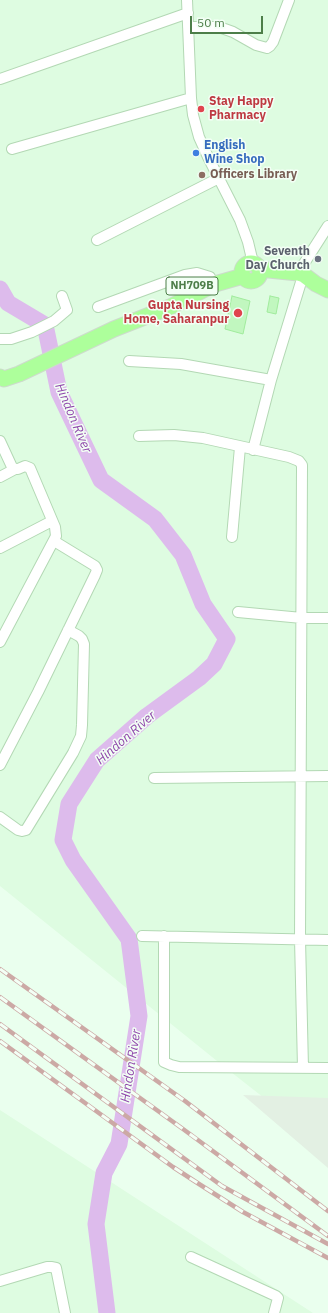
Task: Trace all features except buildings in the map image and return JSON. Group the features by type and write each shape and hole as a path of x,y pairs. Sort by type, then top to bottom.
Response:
{"highway":[{"name":"NH709B","path":"0,377 4,379 19,374 114,329 166,309 215,284 251,270"},
{"name":"NH709B","path":"147,316 162,303 210,277 251,270 311,282"}],"street":[{"path":"187,0 193,115 199,136 240,220 248,242 251,270"},
{"path":"188,27 219,27 233,32 256,45 267,48 273,42 289,0"},
{"path":"0,79 188,14"},
{"path":"12,149 191,98"},
{"path":"97,240 219,178"},
{"path":"253,450 271,380 311,282 328,226"},
{"path":"98,307 186,275 197,273 210,277"},
{"path":"0,339 11,339 32,332 54,321 67,310 62,296"},
{"path":"129,361 181,364 211,368 271,380"},
{"path":"139,436 174,435 203,438 289,458 299,461 302,465 302,776 300,940 303,1068"},
{"path":"0,441 11,465 15,469"},
{"path":"232,537 240,447"},
{"path":"0,477 15,469 25,466 30,468 56,531 54,541 0,642"},
{"path":"0,548 52,521"},
{"path":"0,765 96,575 95,566 54,541"},
{"path":"238,612 302,618 328,618"},
{"path":"0,817 18,830 26,830 73,753 80,736 82,725 84,644 79,636 68,630"},
{"path":"154,778 328,776"},
{"path":"142,936 328,940"},
{"path":"164,936 164,1062 179,1067 328,1068"},
{"path":"191,1257 276,1296 278,1298 274,1313"},
{"path":"0,1281 51,1266 56,1268 65,1313"}],"shaded area":[{"path":"0,0 328,0 328,1148 222,1065 0,886"},
{"path":"243,1095 328,1098 328,1168"},
{"path":"0,1110 313,1313 0,1313"}],"waterway":[{"name":"Hindon River","path":"0,289 8,303 45,325 59,392 101,480 155,519 183,555 203,604 227,639 214,664 199,678 147,716 97,760 69,804 63,840 73,860 129,939 139,1016 119,1144 104,1173 96,1224 107,1313"}],"railway":[{"path":"0,969 185,1101 328,1211"},
{"path":"0,997 328,1236"},
{"path":"0,1024 222,1186 328,1244"},
{"path":"0,1041 173,1167 243,1212 328,1258"}],"place":[{"name":"Stay Happy Pharmacy","path":"201,109"},
{"name":"English Wine Shop","path":"196,153"},
{"name":"Officers Library","path":"202,175"},
{"name":"Seventh Day Church","path":"318,259"},
{"name":"Gupta Nursing Home, Saharanpur","path":"238,313"}]}
